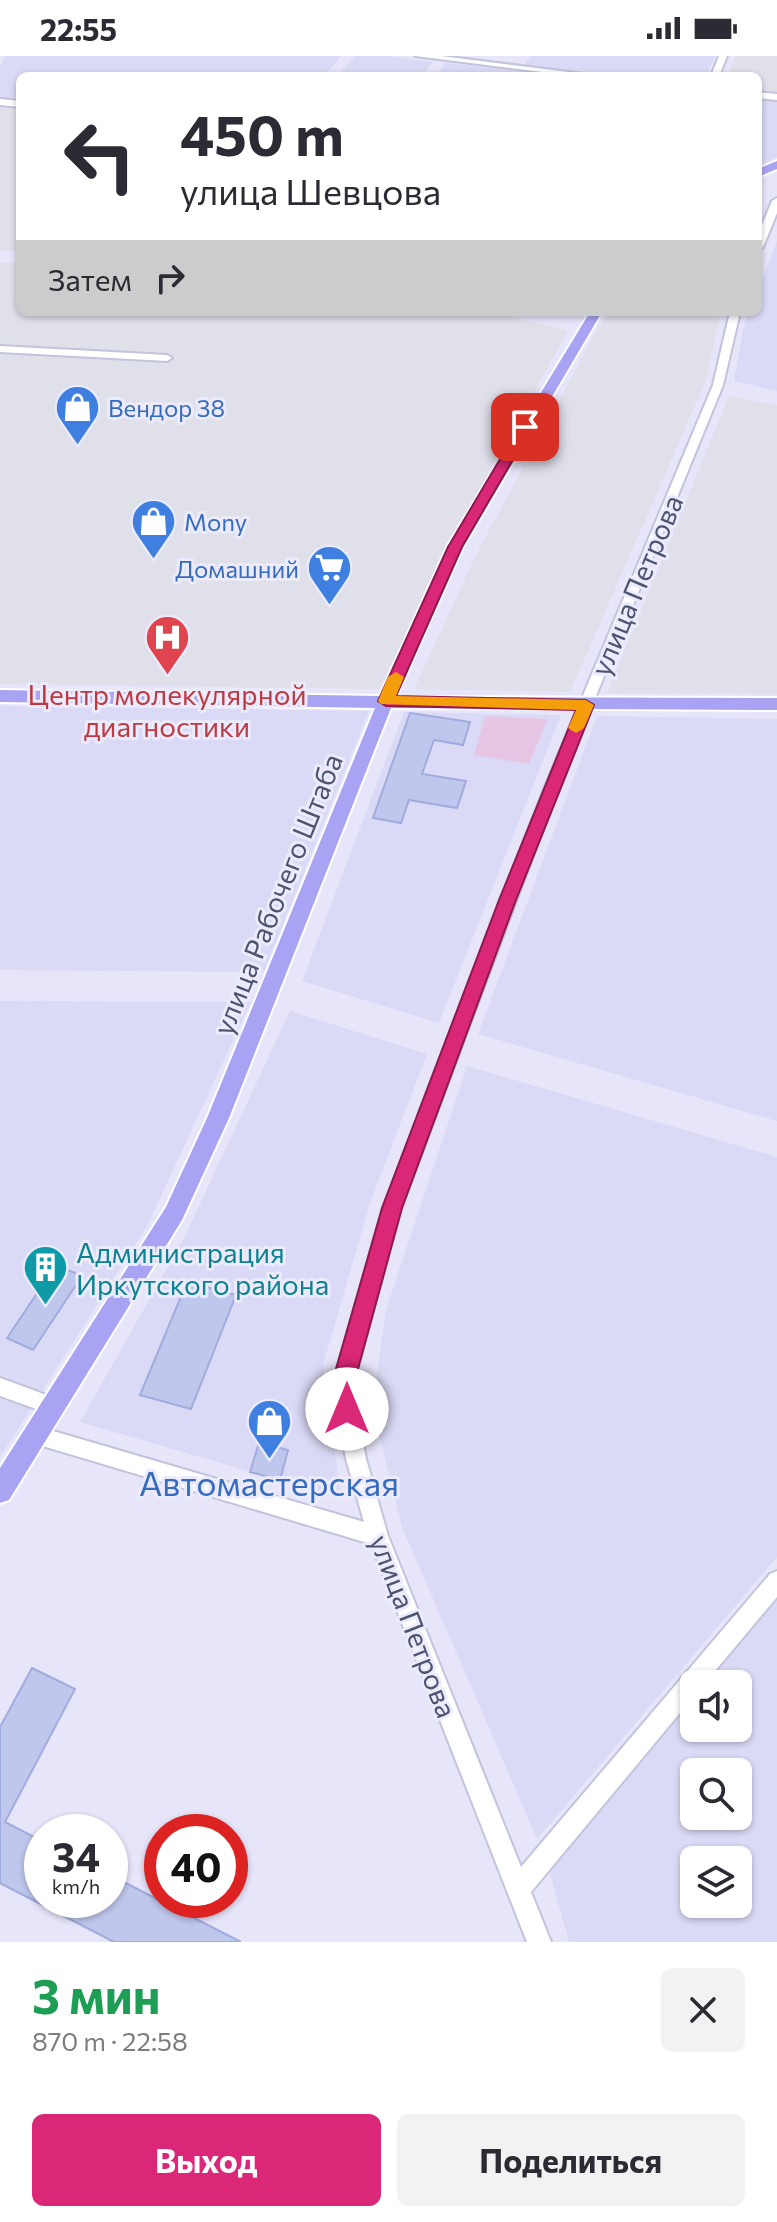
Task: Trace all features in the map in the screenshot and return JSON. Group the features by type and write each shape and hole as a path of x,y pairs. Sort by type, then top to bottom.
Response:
{"main road":[{"name":"улица Рабочего Штаба","path":"0,1491 174,1213 218,1118 386,701 455,547 594,316"},
{"path":"0,696 586,705 777,704"}],"street":[{"path":"419,56 557,72"},
{"path":"484,56 517,68"},
{"path":"517,68 526,56"},
{"path":"762,235 774,200"},
{"name":"улица Петрова","path":"539,1942 378,1536 356,1459 347,1409 347,1369 392,1208 586,705 718,385 734,316"},
{"path":"0,349 167,358"},
{"path":"0,1387 53,1406"},
{"path":"36,1435 378,1536"},
{"path":"518,1889 777,1581"}],"shaded area":[{"path":"5,56 341,56 327,72 16,72 16,99 0,97 0,66"},
{"path":"355,56 387,56 433,62 425,72 341,72"},
{"path":"532,56 715,56 708,72 593,72 524,65"},
{"path":"736,56 777,56 777,92 762,90 762,72 730,72"},
{"path":"445,63 534,72 438,72"},
{"path":"762,99 777,101 777,157 762,165"},
{"path":"0,107 16,109 16,250 0,251"},
{"path":"777,241 777,391 734,381 747,316 762,316 762,280"},
{"path":"16,262 16,316 510,316 568,331 447,547 379,689 0,684 0,263"},
{"path":"607,316 720,316 705,383 570,692 414,689 477,553"},
{"path":"729,396 777,405 777,694 607,693"},
{"path":"0,706 369,711 264,972 0,970"},
{"path":"404,712 561,715 439,1023 302,981"},
{"path":"485,716 548,719 529,764 474,755"},
{"path":"597,716 777,719 777,1121 478,1034"},
{"path":"0,1001 251,1002 147,1226 0,1457"},
{"path":"290,1011 427,1054 370,1203 323,1365 341,1498 80,1422 184,1238"},
{"path":"467,1066 777,1157 777,1557 537,1839 402,1527 372,1406 386,1310"},
{"path":"777,1597 777,1942 569,1942 548,1866 680,1711 680,1742 752,1742 752,1670 715,1670"}],"building":[{"path":"410,713 470,722 463,745 434,740 422,774 466,781 457,808 409,800 401,823 373,818"},
{"name":"Администрация Иркутского района","path":"56,1265 82,1276 33,1350 7,1338"},
{"path":"187,1282 236,1295 191,1409 140,1395"},
{"name":"Автомастерская","path":"259,1443 288,1450 280,1480 250,1472"},
{"path":"32,1668 75,1689 5,1822 24,1832 24,1895 0,1883 0,1727"},
{"path":"128,1884 144,1892 144,1918 194,1918 241,1942 114,1942 68,1918 128,1918"}],"slow traffic":[{"path":"396,677 386,701 586,705 576,728"}],"place":[{"name":"Вендор 38","path":"77,446"},
{"name":"Mony","path":"153,560"},
{"name":"Домашний","path":"330,607"},
{"name":"Центр молекулярной диагностики","path":"167,676"},
{"name":"Администрация Иркутского района","path":"45,1307"},
{"name":"Автомастерская","path":"269,1461"}],"route":[{"path":"347,1409 347,1369 392,1208 508,900 586,705 386,701 455,547 525,427"}]}
